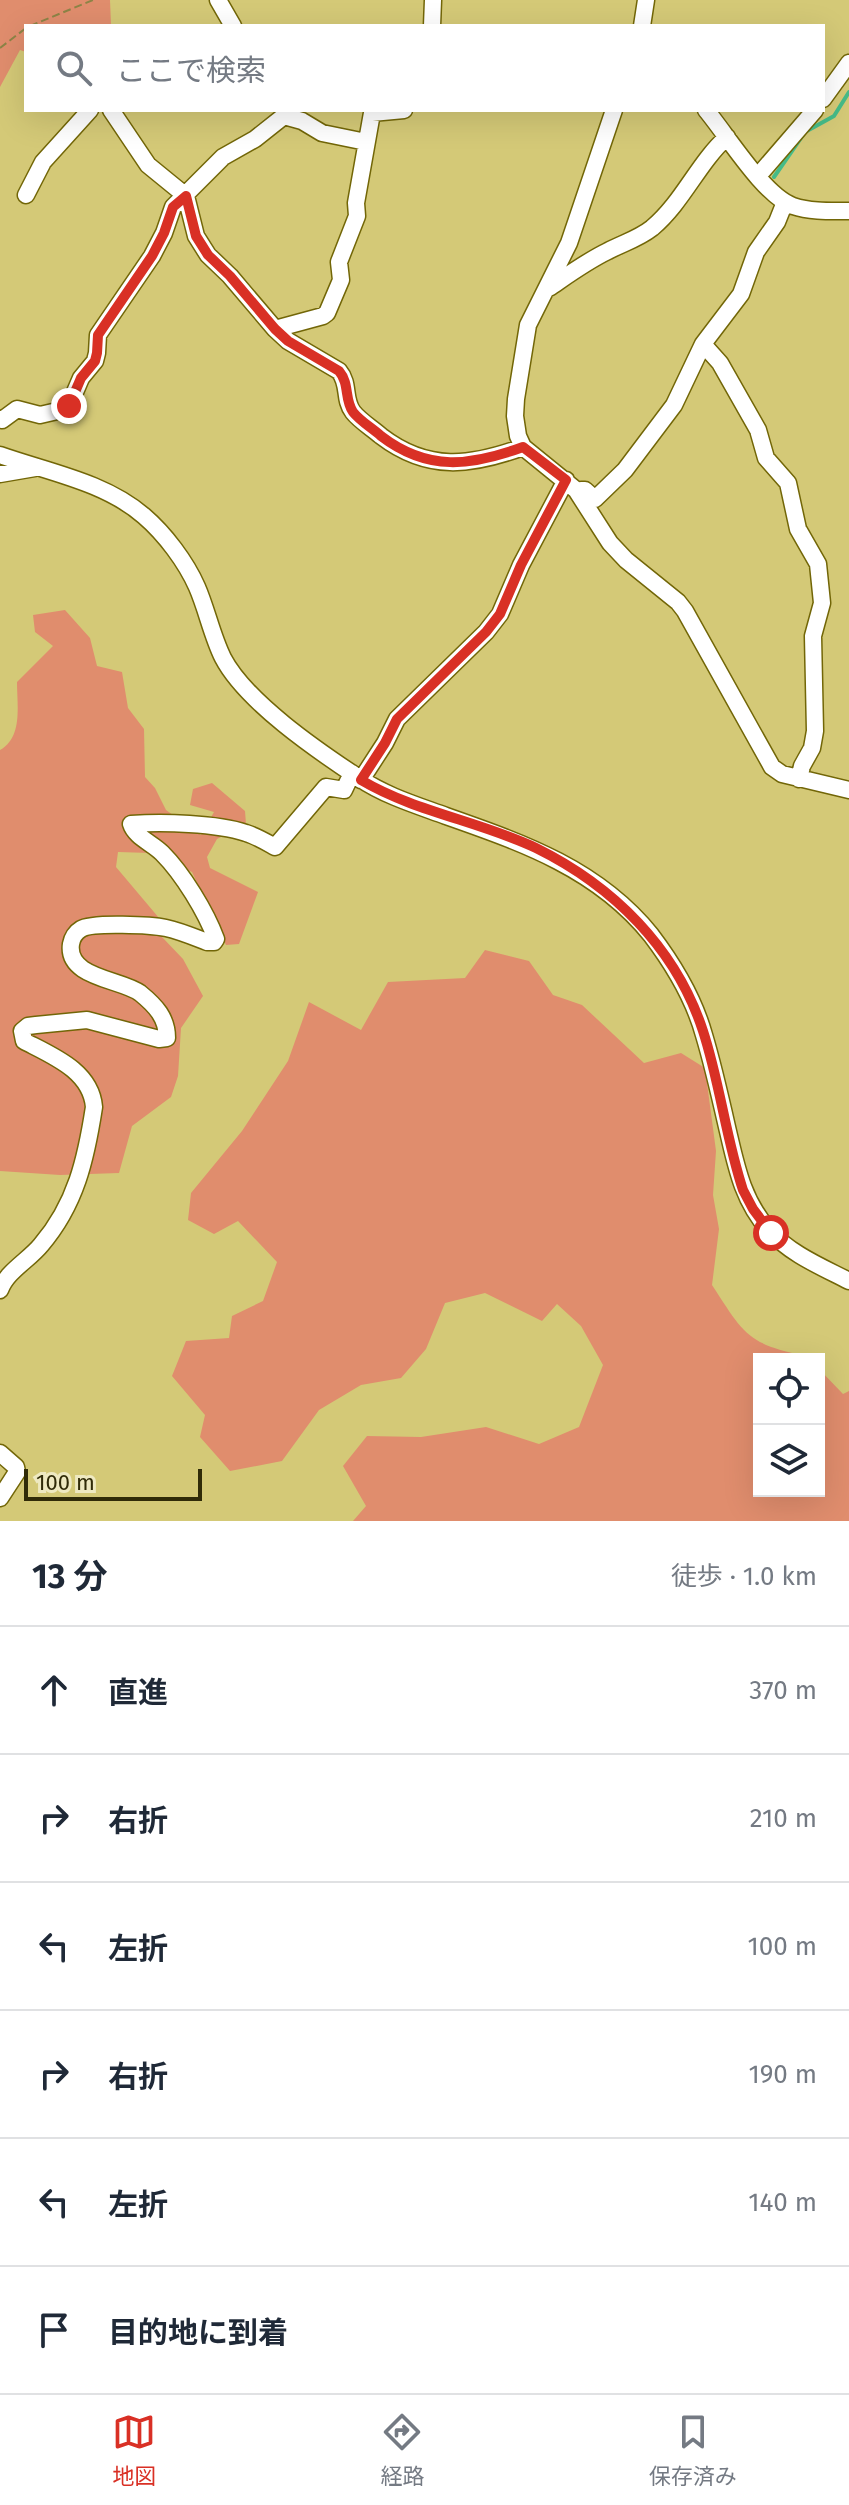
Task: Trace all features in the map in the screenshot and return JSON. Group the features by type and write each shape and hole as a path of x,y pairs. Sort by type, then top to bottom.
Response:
{"street":[{"path":"218,0 232,24"},
{"path":"432,24 433,0"},
{"path":"644,24 646,0"},
{"path":"825,96 849,63"},
{"path":"26,195 43,162 88,112"},
{"path":"112,112 148,165 186,196 201,247 288,341 339,371 345,379 349,407 356,416 398,449 415,457 465,463 490,459 523,447"},
{"path":"275,329 327,313 341,280 339,262 357,216 356,203 372,113 383,112"},
{"path":"611,112 569,243 528,325 516,399 518,436 523,447 571,485 610,543 626,560 685,611 768,762 782,774 849,790"},
{"path":"708,112 776,196 795,207 849,211"},
{"path":"758,176 813,112"},
{"path":"0,419 17,409 40,415 69,406 81,378 95,361 98,335 152,256 173,207 223,157 255,139 280,113 322,133 366,142"},
{"path":"545,291 596,257 651,229 671,210 711,152 727,137"},
{"path":"571,485 585,490 595,499 625,470 674,405 703,344 741,294 756,252 777,222 785,202"},
{"path":"703,344 720,363 758,430 766,458 788,483 798,529 818,564 822,603 813,636 815,731 812,748 799,779"},
{"path":"0,455 104,490 144,516 170,544 196,585 222,657 234,676 253,698 278,719 356,776 403,800 534,848 594,882 640,924 678,974 703,1031 737,1173 753,1209 771,1233 797,1253 849,1281"},
{"path":"0,474 37,468"},
{"path":"0,1290 3,1282 41,1245 68,1207 77,1186 94,1107 87,1083 64,1062 24,1041 22,1031 28,1026 87,1020 159,1039 167,1038 163,1015 138,992 105,980 76,964 71,955 73,937 82,928 95,924 166,928 207,942 216,939 179,874 162,853 134,832 131,824 204,827 245,833 275,847 326,787 344,790 385,743 397,719 486,632 500,614 521,565 571,485"},
{"path":"0,1453 16,1467 17,1472 0,1498"}],"path":[{"path":"35,24 93,0"},
{"path":"0,48 24,30"}],"shaded area":[{"path":"0,0 110,0 111,24 24,24 24,51 20,50 0,87"},
{"path":"65,610 90,638 97,666 122,672 128,708 144,729 145,777 155,788 166,810 201,835 214,812 190,805 193,789 212,783 245,811 246,824 217,839 207,857 210,868 258,892 239,944 226,945 192,872 150,853 118,852 116,867 159,918 162,937 183,959 203,996 181,1028 178,1076 171,1097 132,1126 119,1173 60,1175 0,1171 0,750 15,729 17,682 53,646 35,632 33,615"},
{"path":"485,950 529,961 553,995 582,1005 644,1063 681,1053 705,1068 716,1151 713,1195 719,1229 712,1285 749,1334 771,1347 791,1353 753,1353 753,1497 825,1497 825,1375 843,1394 849,1391 849,1521 353,1521 366,1506 343,1466 367,1436 421,1437 486,1427 539,1444 579,1427 603,1365 581,1326 557,1304 542,1321 485,1293 445,1303 426,1349 401,1378 361,1385 319,1410 282,1461 230,1471 200,1437 205,1415 172,1376 186,1341 229,1338 232,1316 263,1301 277,1262 238,1221 214,1234 188,1220 191,1193 242,1131 288,1061 309,1002 361,1030 388,982 465,978"}],"waterway":[{"path":"774,177 805,132 834,116 849,92"}],"route":[{"path":"69,406 81,378 95,361 98,335 152,256 173,207 186,196 201,247 288,341 339,371 347,386 349,407 398,449 415,457 465,463 490,459 523,447 566,480 521,565 500,614 486,632 397,719 361,780 380,791 534,848 594,882 650,934 678,974 692,1003 703,1031 737,1173 753,1209 771,1233"}]}
